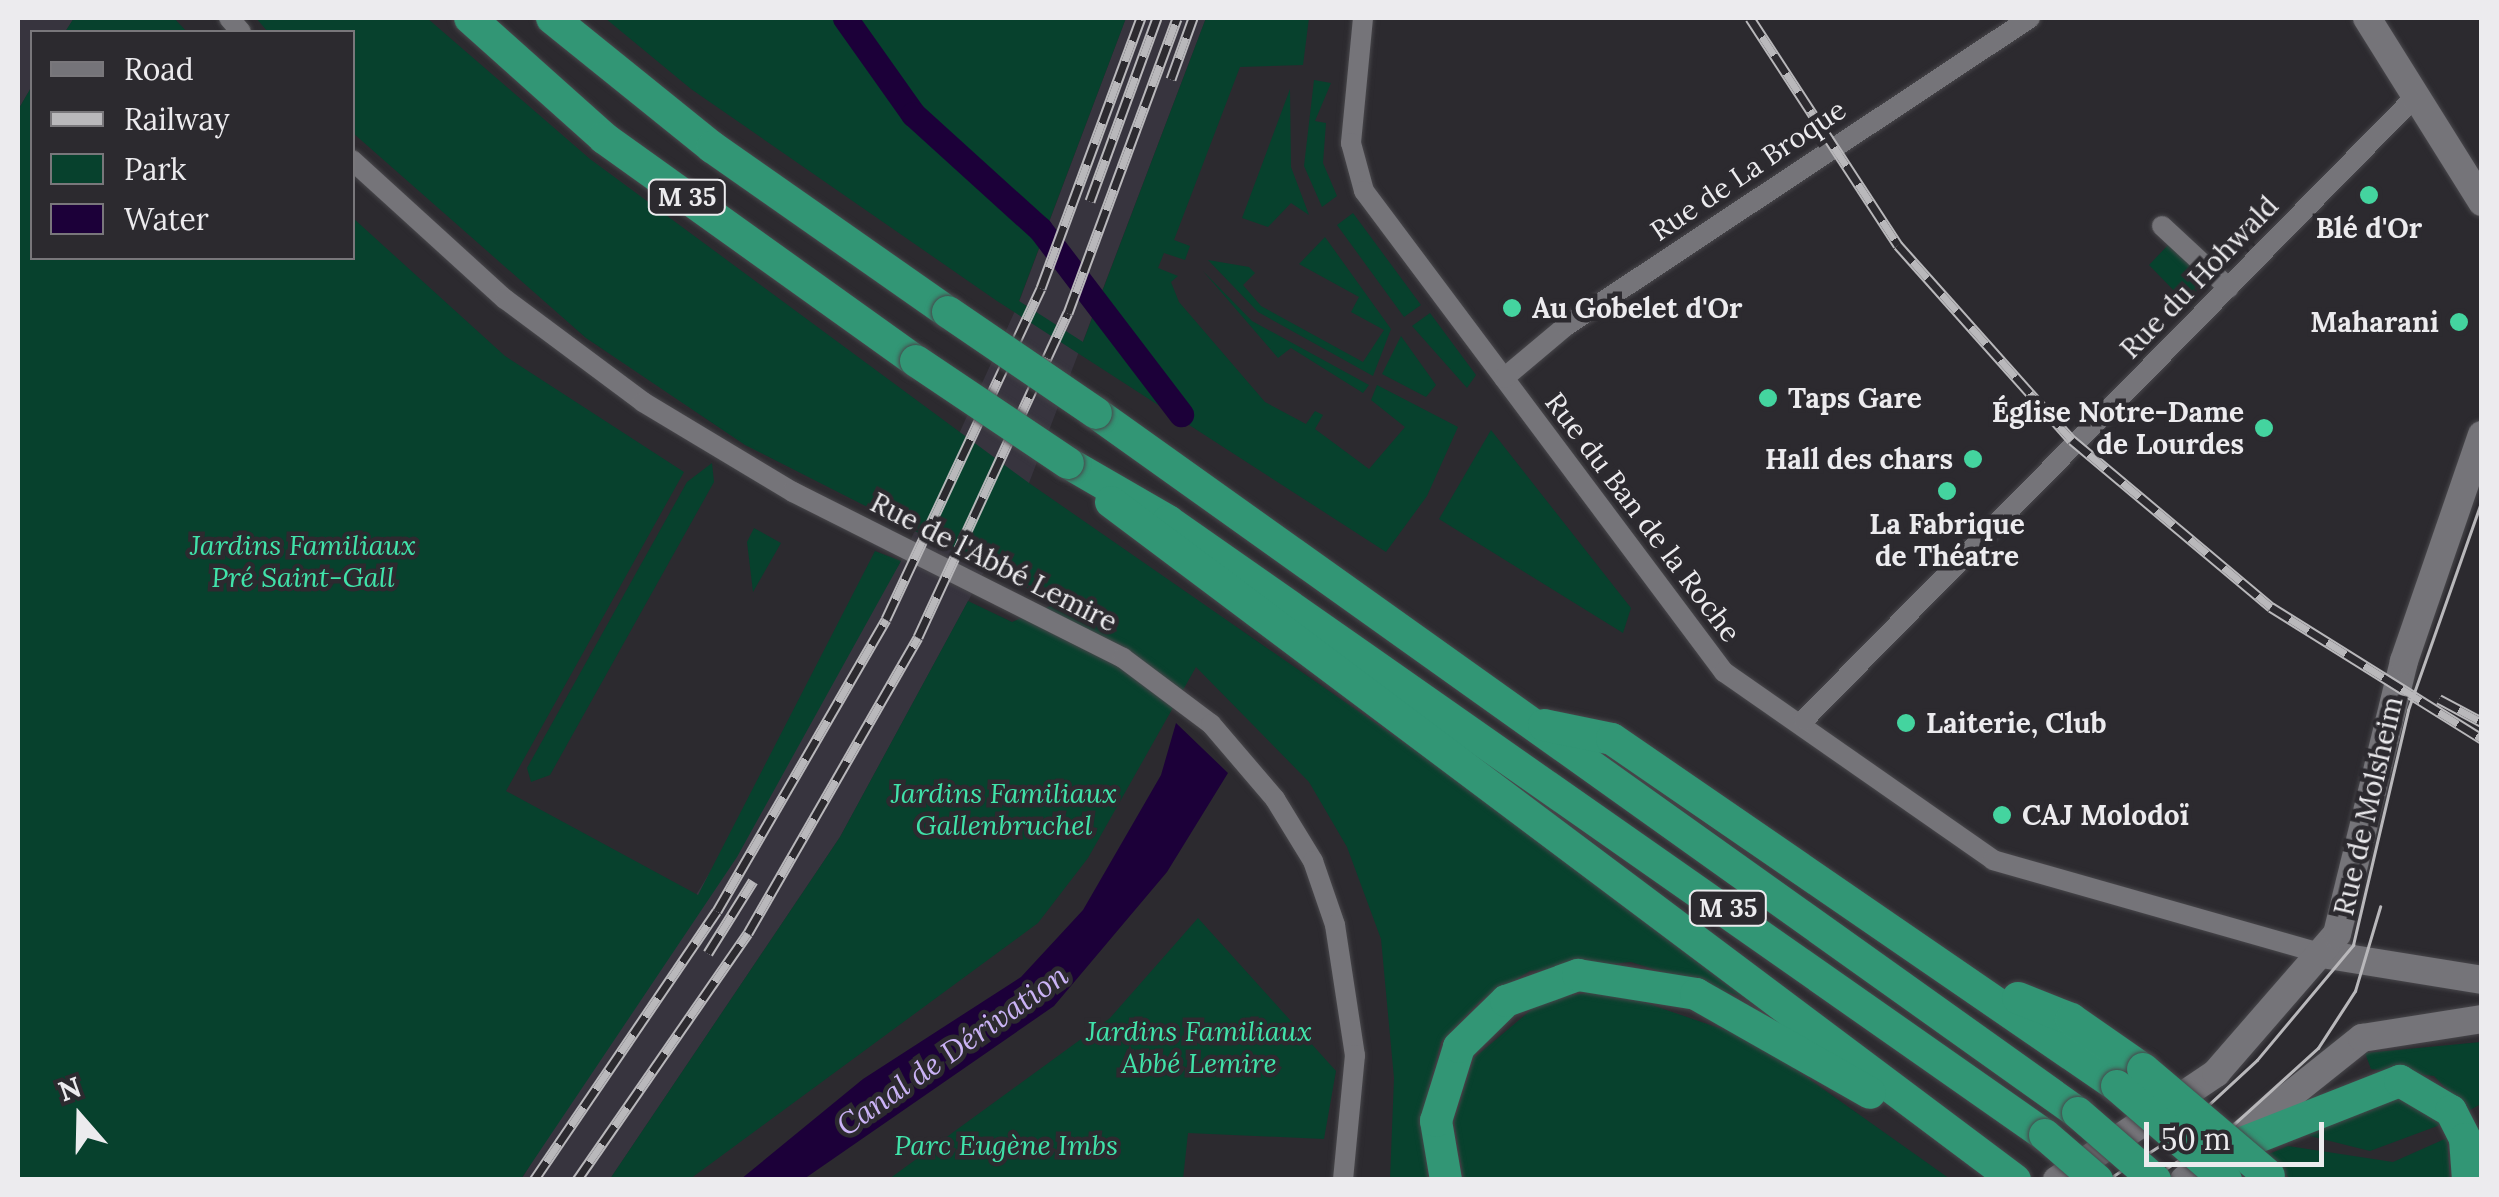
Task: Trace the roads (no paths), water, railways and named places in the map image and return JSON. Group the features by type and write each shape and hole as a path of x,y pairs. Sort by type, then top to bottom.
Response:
{"highway":[{"name":"M 35","path":"470,18 604,138 916,361 1071,465 1200,543 2045,1136 2097,1180"},
{"name":"M 35","path":"552,18 712,147 1540,724 1591,767 2078,1113 2155,1180"},
{"path":"1071,465 1153,542 1998,1166"},
{"path":"1540,724 1612,739 1958,975 2130,1077 2271,1178"},
{"path":"1446,1180 1436,1121 1460,1047 1506,1002 1578,975 1646,980 1740,1012 1998,1166"},
{"path":"2130,1077 2226,1164 2385,1082 2428,1090 2458,1125 2468,1180"}],"main road":[{"path":"2368,18 2482,202"},
{"name":"Rue de Molsheim","path":"2057,1180 2216,1074 2322,954 2353,896 2392,701 2482,435"},
{"path":"2322,954 2482,980"},
{"path":"2184,1180 2226,1164 2362,1038 2482,1019"}],"street":[{"name":"Rue du Ban de la Roche","path":"1363,18 1354,170 1724,672 1804,720 1993,860 2098,898 2322,954"},
{"name":"Rue de La Broque","path":"1504,378 1566,326 2030,18"},
{"name":"Rue du Hohwald","path":"1804,720 2417,95"},
{"name":"Rue de l'Abbé Lemire","path":"355,163 505,299 643,402 792,492 1123,658 1211,724 1275,799 1312,861 1335,925 1355,1054 1343,1180"},
{"path":"2162,226 2229,288"}],"water":[{"path":"1176,723 1228,773 1167,872 1054,1006 804,1179 741,1179 863,1079 1021,977 1083,910 1161,775"}],"waterway":[{"name":"Canal de Dérivation","path":"845,18 913,114 1040,229 1181,414"}],"tram line":[{"path":"2107,1180 2176,1135 2257,1060 2353,945 2408,710 2482,500"},
{"path":"2148,1180 2232,1126 2318,1048 2355,991 2380,907"}],"railway":[{"path":"534,1180 717,911 886,619 1041,288 1141,18"},
{"path":"1090,201 1157,18"},
{"path":"577,1180 748,933 918,637 1068,313 1177,18"},
{"path":"1171,79 1193,18"},
{"path":"1750,18 1898,245 2072,440 2271,607 2482,739"},
{"path":"2439,699 2482,722"},
{"path":"708,953 753,881"}],"place":[{"name":"Blé d'Or","path":"2369,195"},
{"name":"Au Gobelet d'Or","path":"1512,308"},
{"name":"Maharani","path":"2459,322"},
{"name":"Taps Gare","path":"1768,398"},
{"name":"Église Notre-Dame de Lourdes","path":"2264,428"},
{"name":"Hall des chars","path":"1973,459"},
{"name":"La Fabrique de Théatre","path":"1947,491"},
{"name":"Laiterie, Club","path":"1906,723"},
{"name":"CAJ Molodoï","path":"2002,815"}],"park label":[{"name":"Jardins Familiaux Pré Saint-Gall","path":"303,561"},
{"name":"Jardins Familiaux Gallenbruchel","path":"1004,809"},
{"name":"Jardins Familiaux Abbé Lemire","path":"1199,1047"},
{"name":"Parc Eugène Imbs","path":"1006,1145"}]}
